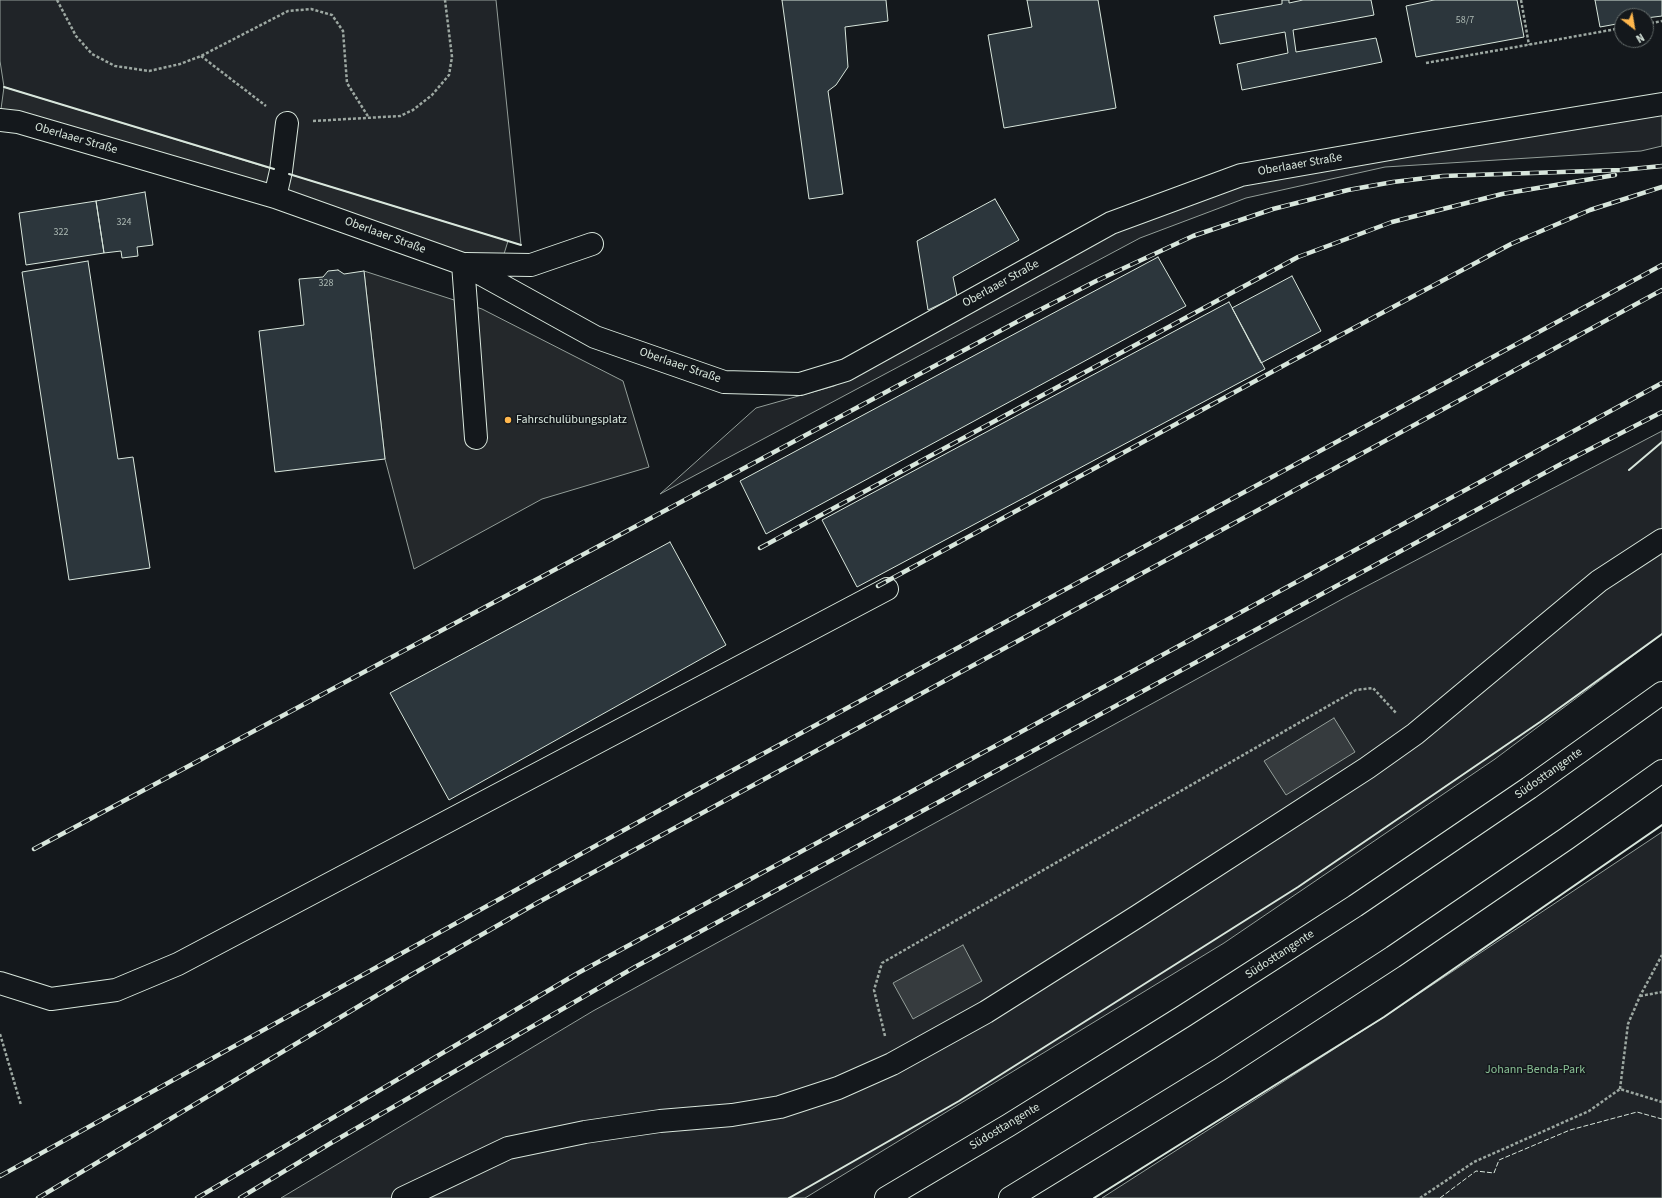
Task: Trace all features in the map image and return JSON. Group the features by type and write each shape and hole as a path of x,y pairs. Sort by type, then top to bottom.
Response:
{"main road":[{"name":"Oberlaaer Straße","path":"0,120 18,122 275,197 463,264 595,336 724,382 800,384 846,370 1111,223 1240,175 1662,104"},
{"path":"275,197 282,171 287,123"},
{"path":"476,438 463,264 531,265 592,244"},
{"path":"407,1196 508,1148 585,1132 660,1121 732,1115 780,1107 838,1088 892,1064 986,1012 1367,768 1415,734 1599,581 1662,540"},
{"path":"0,983 51,999 116,990 178,964 887,589"},
{"name":"Südosttangente","path":"886,1198 1009,1125 1184,1016 1355,906 1529,788 1660,694"},
{"path":"1010,1198 1219,1070 1393,957 1566,840 1662,771"}],"path":[{"path":"57,0 76,36 92,54 115,66 149,71 180,64 201,56 288,11 311,9 332,15 343,31 347,83 369,118"},
{"path":"201,56 287,123 400,116 413,110 432,95 449,75 452,57 446,0"},
{"path":"1521,0 1529,45"},
{"path":"1426,63 1614,29"},
{"path":"892,1064 874,990 882,963 1356,690 1373,688 1415,734"},
{"path":"1420,1198 1474,1162 1589,1111 1620,1089 1628,1024 1640,996 1662,955"},
{"path":"1640,996 1662,992"},
{"path":"0,1034 21,1105"},
{"path":"1620,1089 1662,1102"}],"green space":[{"path":"0,0 496,0 521,245 4,87 0,61"},
{"path":"1662,109 1662,146 1641,151 1385,167 1246,198 1140,238 660,494 756,408 834,386 1130,224 1241,184"},
{"path":"1662,431 1662,634 1495,759 1224,943 805,1198 281,1198 593,1011 1346,597"},
{"name":"Johann-Benda-Park","path":"1662,832 1662,1198 1102,1198 1384,1017"}],"shaded area":[{"path":"4,87 508,241 500,267 1,109"},
{"name":"Fahrschulübungsplatz","path":"364,271 482,309 623,381 649,467 542,499 414,569 385,459"},
{"path":"1334,718 1355,752 1286,795 1264,761"},
{"path":"963,945 982,981 913,1019 893,983"}],"building":[{"path":"782,0 886,0 888,21 845,27 848,67 836,85 828,91 843,194 809,199"},
{"path":"1027,0 1098,0 1116,108 1004,128 988,35 1032,27"},
{"path":"1282,0 1289,0 1289,3 1303,0 1371,0 1374,15 1293,30 1296,52 1376,38 1382,62 1242,90 1237,64 1288,53 1285,32 1220,44 1214,16 1282,4"},
{"path":"1434,0 1517,0 1524,37 1416,57 1406,6"},
{"path":"1595,0 1662,0 1662,16 1654,17 1654,8 1614,8 1614,24 1600,27"},
{"path":"145,192 153,245 137,247 138,256 122,258 121,251 104,253 96,201"},
{"path":"995,199 1019,240 953,277 957,296 928,310 917,241"},
{"path":"96,201 104,253 26,265 19,213"},
{"path":"1158,257 1186,306 766,534 740,481"},
{"path":"88,261 118,459 133,457 150,568 69,580 22,272"},
{"path":"338,270 344,274 364,271 385,459 275,472 259,331 304,325 299,279 323,277 328,271"},
{"path":"1292,276 1321,331 1261,363 1232,308"},
{"path":"1229,302 1265,369 857,587 822,520"},
{"path":"670,542 726,645 449,800 390,693"}],"railway":[{"path":"34,849 1024,318 1096,281 1193,236 1273,209 1348,190 1393,182 1443,176 1621,170 1662,166"},
{"path":"760,548 1298,257 1392,222 1502,194 1615,175"},
{"path":"878,586 1511,244 1590,210 1662,187"},
{"path":"0,1176 689,794 1662,265"},
{"path":"38,1198 411,975 537,903 1662,290"},
{"path":"197,1198 578,973 1662,383"},
{"path":"240,1198 331,1143 635,967 1561,464 1662,412"}],"fence":[{"path":"1440,1198 1476,1171 1494,1173 1499,1160 1570,1130 1637,1112 1662,1119"}],"wall":[{"path":"4,87 274,169"},
{"path":"289,174 521,245"},
{"path":"1629,470 1662,442"},
{"path":"789,1198 959,1101 1298,887 1540,722 1662,634"},
{"path":"1094,1198 1384,1017 1662,825"}],"place":[{"name":"Fahrschulübungsplatz","path":"508,420"}]}
